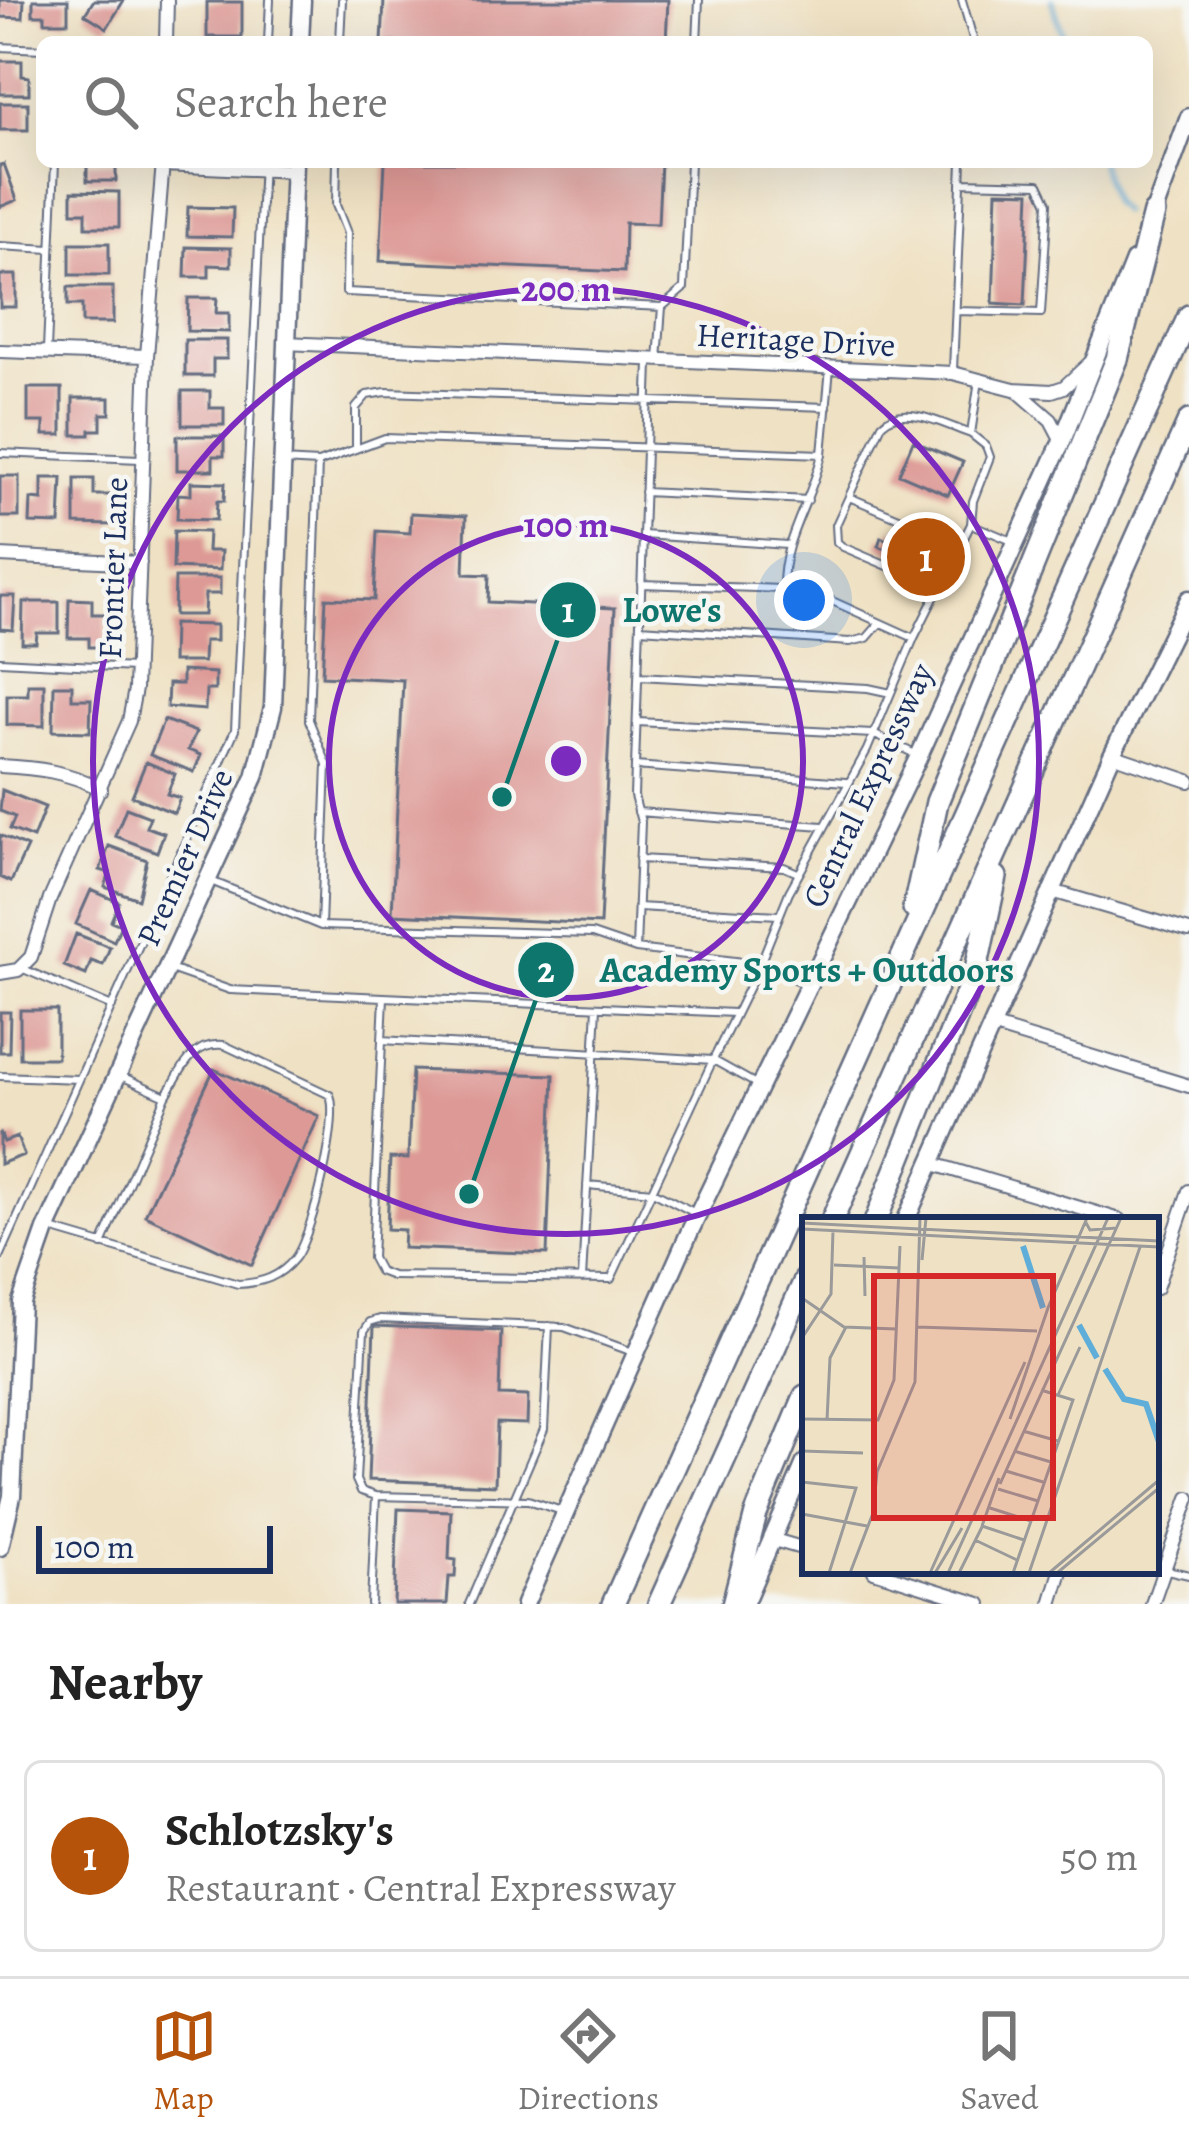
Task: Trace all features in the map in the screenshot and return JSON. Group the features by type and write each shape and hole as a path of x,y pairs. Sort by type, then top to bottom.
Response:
{"highway":[{"path":"905,950 938,802 1117,358 1154,213"},
{"path":"613,1604 1189,316"},
{"path":"833,1217 1189,421"},
{"path":"877,1217 976,970 1006,836"},
{"path":"658,1604 802,1287"},
{"path":"733,1604 756,1514 802,1403"}],"main road":[{"path":"300,36 302,0"},
{"name":"Central Expressway","path":"525,1604 698,1214 919,756 1062,441 1189,117"},
{"name":"Premier Drive","path":"0,1547 12,1496 21,1302 47,1227 254,777 273,707 293,168"},
{"path":"907,1217 1112,755 1189,599"},
{"path":"744,1604 802,1470"}],"street":[{"path":"166,36 167,0"},
{"name":"Frontier Lane","path":"26,962 129,721 136,668 147,356 163,168"},
{"name":"Heritage Drive","path":"285,343 953,374 1037,392 1064,387 1095,359"},
{"path":"0,351 147,356"},
{"path":"1014,389 1041,408 1062,441"},
{"path":"0,556 140,563"},
{"path":"1112,755 1189,781"},
{"path":"0,766 74,775 100,788"},
{"path":"1052,891 1189,932"},
{"path":"0,973 26,962"},
{"path":"991,1027 1189,1086"},
{"path":"930,1162 1110,1217"},
{"path":"1159,1278 1189,1191"},
{"path":"1159,1232 1172,1236"},
{"path":"1152,1604 1189,1498"},
{"path":"773,1540 802,1549"},
{"path":"884,1574 980,1604"},
{"path":"1051,1604 1060,1574"}],"lane":[{"path":"268,36 270,0"},
{"path":"340,36 342,0"},
{"path":"697,36 699,0"},
{"path":"962,0 972,36"},
{"path":"0,46 36,49"},
{"path":"47,352 55,168"},
{"path":"0,1257 235,730 262,168"},
{"path":"337,168 336,205 347,233 346,292 662,308"},
{"path":"636,949 635,766 647,401 662,308 684,288 690,168"},
{"path":"953,374 962,168"},
{"path":"956,310 1041,313 1048,203 1039,184 961,182"},
{"path":"0,246 51,249"},
{"path":"783,590 783,560 822,454 830,368"},
{"path":"971,434 979,380"},
{"path":"356,448 356,408 368,395 386,392 826,407"},
{"path":"384,997 372,1239 372,1258 379,1271 392,1276 611,1279 798,873 873,734 971,524 973,502 991,457 986,446 971,434 906,413 890,416 836,525 837,542 939,588"},
{"path":"281,461 318,464 385,438 822,454"},
{"path":"0,453 143,459"},
{"path":"318,464 309,719 327,764 321,926"},
{"path":"644,491 808,500"},
{"path":"849,497 961,544"},
{"path":"971,524 1016,543"},
{"path":"643,535 788,544"},
{"path":"641,584 808,590 914,638"},
{"path":"640,628 850,642 867,638 880,623"},
{"path":"0,661 136,668"},
{"path":"638,676 891,693"},
{"path":"637,722 873,734 919,756"},
{"path":"635,766 848,783"},
{"path":"638,812 823,826"},
{"path":"639,859 784,867 798,873"},
{"path":"208,879 321,926 592,934 636,949 760,964 808,986"},
{"path":"638,907 779,915"},
{"path":"26,962 112,1007"},
{"path":"167,967 230,990 734,1013"},
{"path":"582,1280 597,1007"},
{"path":"382,1040 712,1060 759,1086"},
{"path":"47,1227 102,1245 238,1284 262,1283 279,1274 303,1246 334,1117 330,1096 224,1045 202,1046 166,1096 102,1245"},
{"path":"117,1075 166,1096"},
{"path":"0,1076 79,1079"},
{"path":"587,1185 653,1191 698,1214"},
{"path":"566,1513 516,1499 376,1496 361,1491 356,1480 364,1331 370,1322 549,1326 578,1331 636,1353"},
{"path":"469,1604 544,1429 549,1326"},
{"path":"370,1604 376,1496"},
{"path":"1164,1569 1189,1575"}],"building":[{"path":"0,0 24,0 23,18 0,17"},
{"path":"33,0 68,0 68,22 45,22 45,15 33,15"},
{"path":"94,0 124,0 107,28 85,14"},
{"path":"384,0 668,0 666,36 382,36"},
{"path":"207,2 242,2 242,36 207,36"},
{"path":"0,61 22,61 29,94 0,94"},
{"path":"0,103 28,103 28,130 0,130"},
{"path":"4,164 17,200 0,207 0,165"},
{"path":"87,168 116,168 116,181 87,181"},
{"path":"385,168 661,168 658,224 625,223 624,272 380,261"},
{"path":"72,191 119,192 119,227 86,227 86,212 72,212"},
{"path":"997,191 1030,192 1025,305 993,303"},
{"path":"188,207 233,208 232,237 187,236"},
{"path":"70,243 109,243 109,275 70,275"},
{"path":"186,247 231,248 231,266 209,265 209,277 185,277"},
{"path":"0,275 16,275 16,307 0,307"},
{"path":"68,287 113,287 113,323 82,323 82,305 68,305"},
{"path":"188,298 217,298 216,313 229,313 229,332 187,331"},
{"path":"185,340 227,340 227,359 213,359 213,376 185,376"},
{"path":"28,388 62,388 62,435 44,435 44,422 28,422"},
{"path":"182,391 210,391 210,408 224,408 224,425 182,425"},
{"path":"73,398 110,398 110,414 101,414 101,430 73,435"},
{"path":"177,436 224,436 224,456 213,456 213,470 177,470"},
{"path":"913,441 963,462 948,495 899,474"},
{"path":"0,476 19,476 19,517 0,517"},
{"path":"42,478 62,478 60,524 30,523 31,499 42,500"},
{"path":"75,479 94,479 94,495 113,495 112,525 75,524"},
{"path":"191,482 225,483 216,520 177,519 178,494 191,495"},
{"path":"411,513 466,516 464,574 489,575 488,602 615,608 600,924 392,914 403,680 322,676 326,598 374,600 377,531 410,533"},
{"path":"892,530 930,538 927,545 941,551 933,569 878,546 881,537 887,540"},
{"path":"174,531 208,532 207,551 221,551 220,570 173,568"},
{"path":"175,578 220,578 220,594 205,594 204,615 174,615"},
{"path":"0,596 15,596 13,630 0,629"},
{"path":"69,599 92,600 92,614 106,614 105,647 89,647 89,638 68,638"},
{"path":"23,602 59,602 59,633 37,633 36,643 22,643"},
{"path":"173,624 216,625 216,641 204,641 203,662 172,662"},
{"path":"182,671 215,673 215,690 206,690 205,710 167,707 168,684 182,684"},
{"path":"28,684 44,684 44,726 7,725 7,695 28,695"},
{"path":"54,685 72,685 72,699 91,699 90,732 53,731"},
{"path":"164,720 196,732 188,750 201,755 194,772 150,755"},
{"path":"146,762 175,774 167,794 180,798 174,813 132,796"},
{"path":"2,790 45,807 33,838 10,829 15,817 0,811"},
{"path":"126,808 150,817 146,827 164,833 157,852 115,836"},
{"path":"0,835 27,847 11,882 0,877"},
{"path":"109,846 147,860 138,899 105,887 110,873 100,870"},
{"path":"91,890 119,902 111,921 121,925 114,941 76,924"},
{"path":"76,934 110,947 103,965 91,961 86,975 64,966"},
{"path":"20,1010 57,1010 57,1058 20,1058"},
{"path":"0,1012 10,1012 9,1052 0,1052"},
{"path":"214,1069 319,1116 252,1265 145,1215"},
{"path":"412,1070 554,1075 547,1254 403,1248 404,1230 387,1229 390,1158 408,1159"},
{"path":"0,1132 4,1142 17,1137 24,1155 0,1164"},
{"path":"374,1326 501,1331 499,1395 528,1396 527,1424 497,1423 495,1485 368,1480"},
{"path":"398,1509 451,1511 449,1559 456,1560 447,1604 394,1604"}],"waterway":[{"path":"1052,0 1063,36"},
{"path":"1102,168 1112,202 1122,212"}],"place":[{"name":"Schlotzsky's","path":"926,557"},
{"name":"Lowe's","path":"502,797"},
{"name":"Academy Sports + Outdoors","path":"469,1194"}]}
